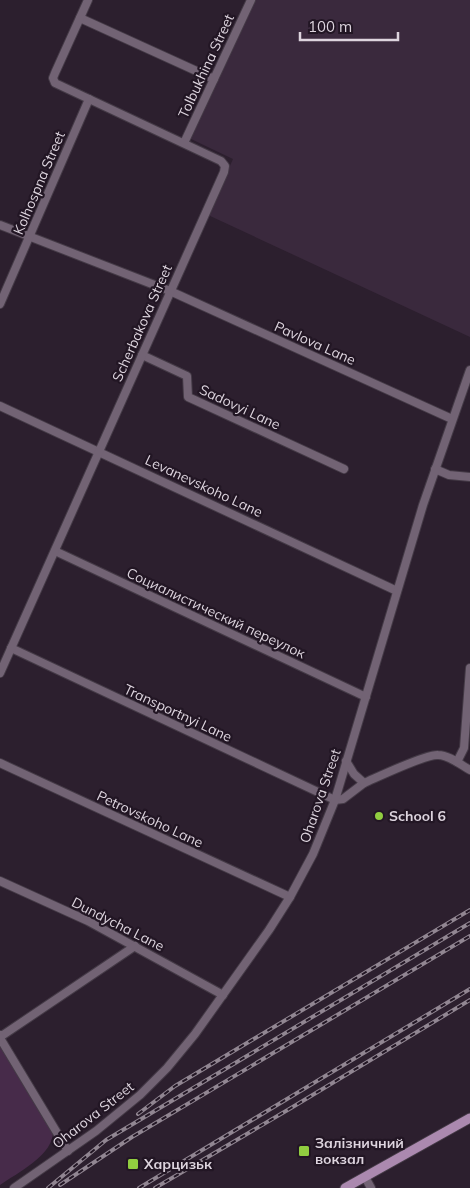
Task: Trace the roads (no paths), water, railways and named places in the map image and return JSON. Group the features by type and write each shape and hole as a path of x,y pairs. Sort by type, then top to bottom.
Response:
{"main road":[{"path":"345,1188 470,1118"}],"street":[{"path":"88,0 80,18 214,79"},
{"name":"Tolbukhina Street","path":"184,144 251,0"},
{"name":"Scherbakova Street","path":"0,673 142,355 169,290 224,172 225,166 221,161 55,83 55,73 80,18"},
{"name":"Kolhospna Street","path":"0,304 89,99"},
{"name":"Pavlova Lane","path":"0,225 169,290 452,419"},
{"name":"Sadovyi Lane","path":"142,355 187,376 188,397 344,469"},
{"name":"Oharova Street","path":"14,1188 96,1131 140,1095 167,1068 223,995 290,898 313,854 335,800 435,469 470,370"},
{"name":"Levanevskoho Lane","path":"0,406 397,591"},
{"path":"435,469 449,475 470,478"},
{"name":"Социалистический переулок","path":"55,552 366,696"},
{"name":"Transportnyi Lane","path":"11,648 335,800"},
{"path":"457,762 464,748 470,668"},
{"path":"335,800 343,798 364,783 438,754 470,770"},
{"path":"346,761 354,774 364,783"},
{"name":"Petrovskoho Lane","path":"0,763 290,898"},
{"name":"Dundycha Lane","path":"0,881 88,921 223,995"},
{"path":"68,1151 0,1036 135,946"},
{"path":"365,1177 371,1188"}],"railway":[{"path":"138,1114 175,1086 470,910"},
{"path":"48,1188 106,1140 470,923"},
{"path":"60,1185 132,1137 470,936"},
{"path":"139,1188 470,989"},
{"path":"155,1188 470,1000"}],"place":[{"name":"School 6","path":"379,816"},
{"name":"Залізничний вокзал","path":"304,1151"},
{"name":"Харцизьк","path":"133,1164"}]}
